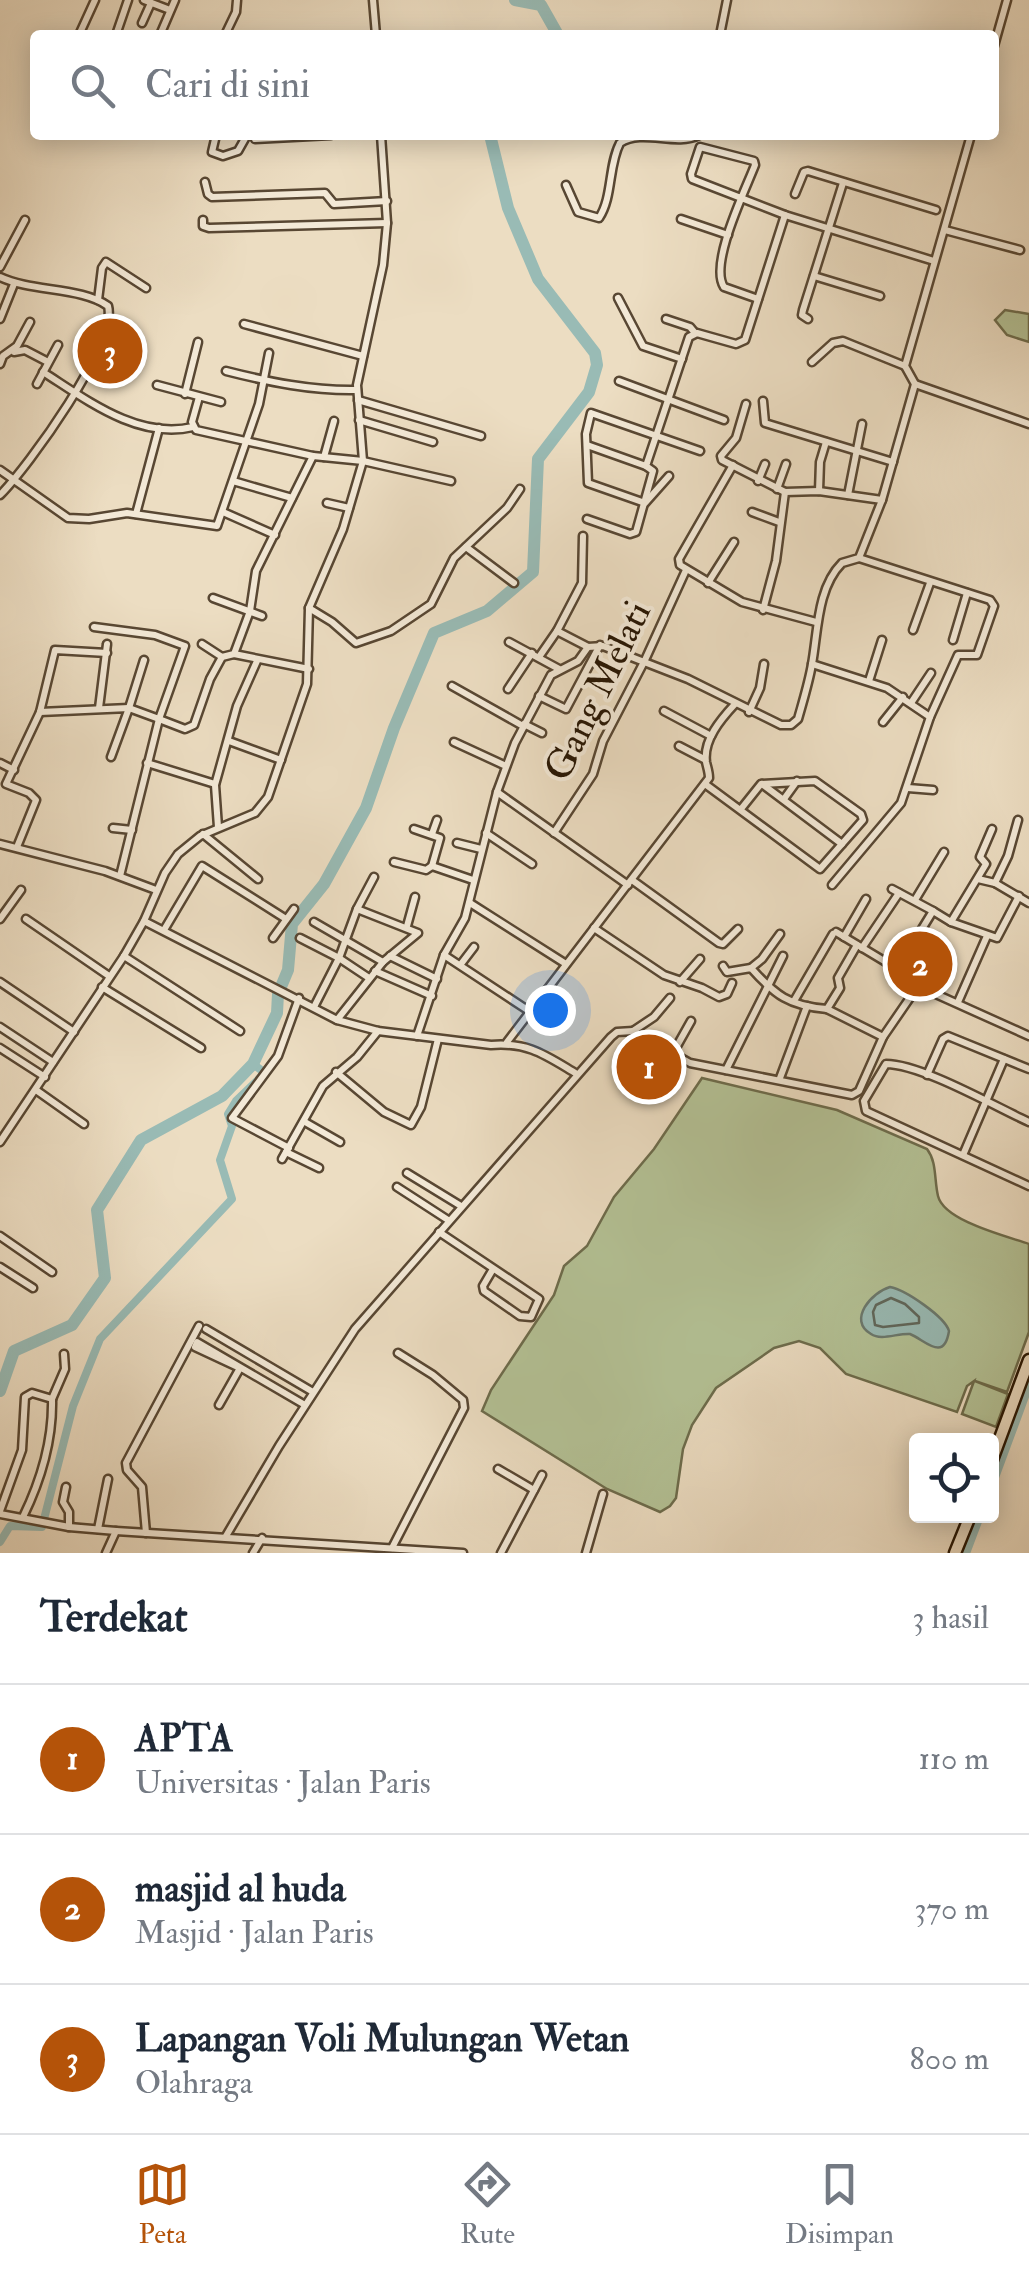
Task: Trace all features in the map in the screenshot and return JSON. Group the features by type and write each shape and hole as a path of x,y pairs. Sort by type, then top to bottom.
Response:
{"main road":[{"path":"999,1441 1029,1360"},
{"path":"955,1553 967,1523"}],"street":[{"path":"81,30 95,0"},
{"path":"118,30 128,0"},
{"path":"162,30 175,0"},
{"path":"227,30 237,0"},
{"path":"374,0 376,30"},
{"path":"721,30 727,0"},
{"path":"999,30 1007,0"},
{"path":"142,22 147,2 170,10"},
{"path":"215,140 212,152 223,156 238,151 248,140"},
{"path":"0,1142 124,956 178,854 189,842 254,813 268,797 309,669 309,608 344,529 363,461 357,390 384,265 387,223 381,140"},
{"path":"566,185 578,212 599,218 604,211 613,160 620,143 627,140"},
{"path":"904,366 969,140"},
{"path":"758,299 724,287 719,266 728,234 742,199 754,161 700,147 692,180 742,199 785,215 934,261"},
{"path":"795,194 805,171 936,210"},
{"path":"205,182 212,196 325,193 334,204 387,201"},
{"path":"808,319 802,310 843,183"},
{"path":"666,319 690,327 695,333 741,344 747,336 785,215"},
{"path":"681,219 728,234"},
{"path":"0,267 25,220"},
{"path":"202,220 203,226 209,228 387,223"},
{"path":"946,230 1020,250"},
{"path":"98,300 106,262 146,288"},
{"path":"814,276 880,296"},
{"path":"0,277 14,284 98,300 108,306 110,322 95,360 76,392 15,480 0,495"},
{"path":"0,319 14,284"},
{"path":"618,298 643,346 682,359"},
{"path":"13,352 30,322"},
{"path":"244,324 363,356"},
{"path":"587,519 633,534 646,503 656,436 689,336 695,333"},
{"path":"812,362 833,343 843,341 904,366 915,384 1029,424"},
{"path":"185,394 198,342"},
{"path":"37,384 58,345"},
{"path":"1,359 25,350 49,362"},
{"path":"0,470 68,518 136,514 214,528 224,512 264,381 268,353"},
{"path":"226,371 264,381 357,390"},
{"path":"44,372 110,414 159,428 194,428 313,456 363,461 451,480"},
{"path":"619,381 724,420"},
{"path":"859,558 882,500 915,384"},
{"path":"157,385 221,402"},
{"path":"194,428 200,397"},
{"path":"358,400 480,436"},
{"path":"763,401 765,423 894,462"},
{"path":"746,404 736,438 721,458 781,491 819,491 882,500"},
{"path":"646,503 588,483 587,422 593,412 700,451"},
{"path":"359,420 433,442"},
{"path":"324,457 334,421"},
{"path":"848,495 862,424"},
{"path":"136,514 159,428"},
{"path":"466,442 468,432"},
{"path":"819,491 820,462 826,442"},
{"path":"587,445 672,477 646,503"},
{"path":"234,654 250,611 256,571 313,456"},
{"path":"758,481 765,464"},
{"path":"763,610 774,570 786,464"},
{"name":"Gang Melati","path":"554,833 594,774 602,741 686,570 678,558 733,465"},
{"path":"233,481 292,498"},
{"path":"309,608 356,643 381,636 431,604 444,572 507,508 520,489"},
{"path":"328,503 349,508"},
{"path":"224,512 274,535"},
{"path":"752,512 779,522"},
{"path":"508,688 557,631 582,583 583,536"},
{"path":"708,583 734,542"},
{"path":"466,547 514,583"},
{"path":"557,631 588,647 600,646 645,660 781,725 795,723 812,664 816,622 837,568 859,558 990,600 994,609 977,655 958,655 930,718 901,803 832,886"},
{"path":"686,570 742,602 816,622"},
{"path":"914,630 930,583"},
{"path":"953,640 968,593"},
{"path":"213,598 262,616"},
{"path":"94,627 155,636 186,646 158,719 120,876"},
{"path":"869,681 882,640"},
{"path":"509,642 559,669"},
{"path":"202,644 222,657 234,654 309,669"},
{"path":"540,696 566,709 600,646"},
{"path":"417,1036 444,955 470,903 497,792 524,725 551,674 578,661 588,647"},
{"path":"17,847 36,800 29,792 3,784 14,770 40,712 56,650 107,648 99,708"},
{"path":"40,712 128,708 192,727 222,657"},
{"path":"111,756 144,660"},
{"path":"218,827 216,784 237,706 257,661"},
{"path":"749,712 760,688 764,664"},
{"path":"812,664 869,681 912,703 930,718"},
{"path":"912,703 931,673"},
{"path":"452,686 542,733"},
{"path":"883,722 903,698"},
{"path":"507,1042 711,774 705,759 711,736 735,704"},
{"path":"664,711 711,736"},
{"path":"228,742 281,760"},
{"path":"454,742 506,766"},
{"path":"679,746 705,759"},
{"path":"0,763 14,770"},
{"path":"147,763 216,784"},
{"path":"704,784 816,867 824,867 863,820 861,814 820,783 798,781 761,784 741,809"},
{"path":"784,799 798,781"},
{"path":"761,784 842,844"},
{"path":"908,788 932,790"},
{"path":"497,792 719,943 724,944 738,929"},
{"path":"432,834 437,820"},
{"path":"994,882 1008,856 1018,820"},
{"path":"113,828 132,830"},
{"path":"394,862 426,870 432,866 440,839 414,828"},
{"path":"952,922 986,864 980,855 992,830"},
{"path":"486,833 532,864"},
{"path":"204,834 258,879"},
{"path":"456,842 481,849"},
{"path":"1,846 120,876 156,890"},
{"path":"916,900 944,852"},
{"path":"164,930 202,866 286,920"},
{"path":"432,866 473,880"},
{"path":"314,1007 374,877"},
{"path":"978,879 994,882 1029,903"},
{"path":"0,919 21,890"},
{"path":"827,1009 840,988 838,978 896,891 952,922 997,938 1019,896"},
{"path":"407,926 415,897"},
{"path":"844,937 866,899"},
{"path":"470,903 566,964"},
{"path":"273,938 294,909"},
{"path":"336,1020 374,971 417,934 407,926 357,909"},
{"path":"898,968 932,911"},
{"path":"26,919 109,976"},
{"path":"144,921 336,1020 378,1031 491,1045 507,1042 542,1054 576,1074"},
{"path":"314,922 386,959 436,979"},
{"path":"594,928 664,976 719,997 727,994 732,982"},
{"path":"794,1001 834,933 898,968 918,986 1029,1036"},
{"path":"723,966 728,972 751,968 780,934"},
{"path":"958,1002 987,936"},
{"path":"300,938 369,978"},
{"path":"462,964 474,947"},
{"path":"444,955 529,1012"},
{"path":"124,956 240,1031"},
{"path":"726,1070 783,956"},
{"path":"680,982 700,959"},
{"path":"751,968 768,989 807,1006 827,1009 884,1037"},
{"path":"374,971 432,996"},
{"path":"0,982 74,1032"},
{"path":"633,1031 690,1063 852,1095 859,1091 884,1037 918,986"},
{"path":"102,987 201,1048"},
{"path":"299,998 278,1056 232,1118 286,1153 319,1168"},
{"path":"226,1536 355,1329 611,1037 617,1032 633,1031 654,1017 670,998"},
{"path":"780,1078 807,1006"},
{"path":"673,1053 692,1021"},
{"path":"0,1026 54,1062"},
{"path":"286,1153 323,1086 378,1031"},
{"path":"927,1075 946,1036 1029,1069"},
{"path":"336,1072 384,1112 406,1125 414,1124 438,1038"},
{"path":"0,1048 44,1078"},
{"path":"963,1154 1004,1059"},
{"path":"1029,1122 927,1075 886,1064 864,1101 866,1111 1029,1186"},
{"path":"36,1090 84,1124"},
{"path":"305,1122 340,1142"},
{"path":"407,1173 461,1206"},
{"path":"397,1187 448,1220"},
{"path":"439,1232 539,1299 530,1317 520,1316 484,1291 494,1269"},
{"path":"0,1236 52,1272"},
{"path":"0,1267 33,1288"},
{"path":"146,1532 142,1487 126,1470 126,1463 203,1328 313,1392"},
{"path":"240,1368 197,1342 194,1347 305,1405"},
{"path":"392,1548 464,1408 463,1400 398,1353"},
{"path":"23,1518 51,1442 52,1400 65,1369 64,1354"},
{"path":"219,1405 240,1368"},
{"path":"52,1400 32,1393 26,1397 22,1450 0,1513 69,1527 459,1553"},
{"path":"498,1469 534,1490"},
{"path":"501,1553 542,1475"},
{"path":"98,1528 108,1479"},
{"path":"66,1487 63,1502 70,1514 69,1527"},
{"path":"586,1553 603,1494"},
{"path":"106,1553 116,1531"},
{"path":"252,1553 262,1538"},
{"path":"335,1553 339,1544"}],"green space":[{"path":"1005,310 1029,314 1029,342 1007,335 995,320"},
{"path":"702,1078 837,1110 927,1149 943,1205 963,1220 1029,1244 1029,1332 1007,1392 975,1381 1008,1394 996,1427 962,1414 974,1381 967,1386 957,1412 846,1374 820,1348 799,1341 774,1348 716,1388 692,1425 683,1449 676,1498 660,1512 607,1489 482,1411 491,1390 554,1295 564,1266 587,1246 614,1197 654,1149"}],"water":[{"path":"890,1287 915,1299 946,1325 949,1331 943,1346 933,1347 910,1334 875,1336 864,1328 861,1321 865,1307 876,1294"}],"waterway":[{"path":"515,0 541,5 555,30"},
{"path":"0,1391 14,1351 72,1325 105,1278 97,1210 141,1140 222,1096 253,1064 277,1013 278,994 288,970 292,924 324,884 366,808 434,633 487,611 533,572 538,459 589,392 597,365 595,353 538,279 508,208 491,140"},
{"path":"0,1542 10,1526 42,1527 73,1406 100,1339 232,1199 220,1160 232,1126 228,1114 265,1073 253,1064"},
{"path":"999,1461 1029,1380"},
{"path":"964,1553 975,1523"}],"place":[{"name":"Lapangan Voli Mulungan Wetan","path":"110,351"},
{"name":"masjid al huda","path":"920,964"},
{"name":"APTA","path":"649,1067"}]}
